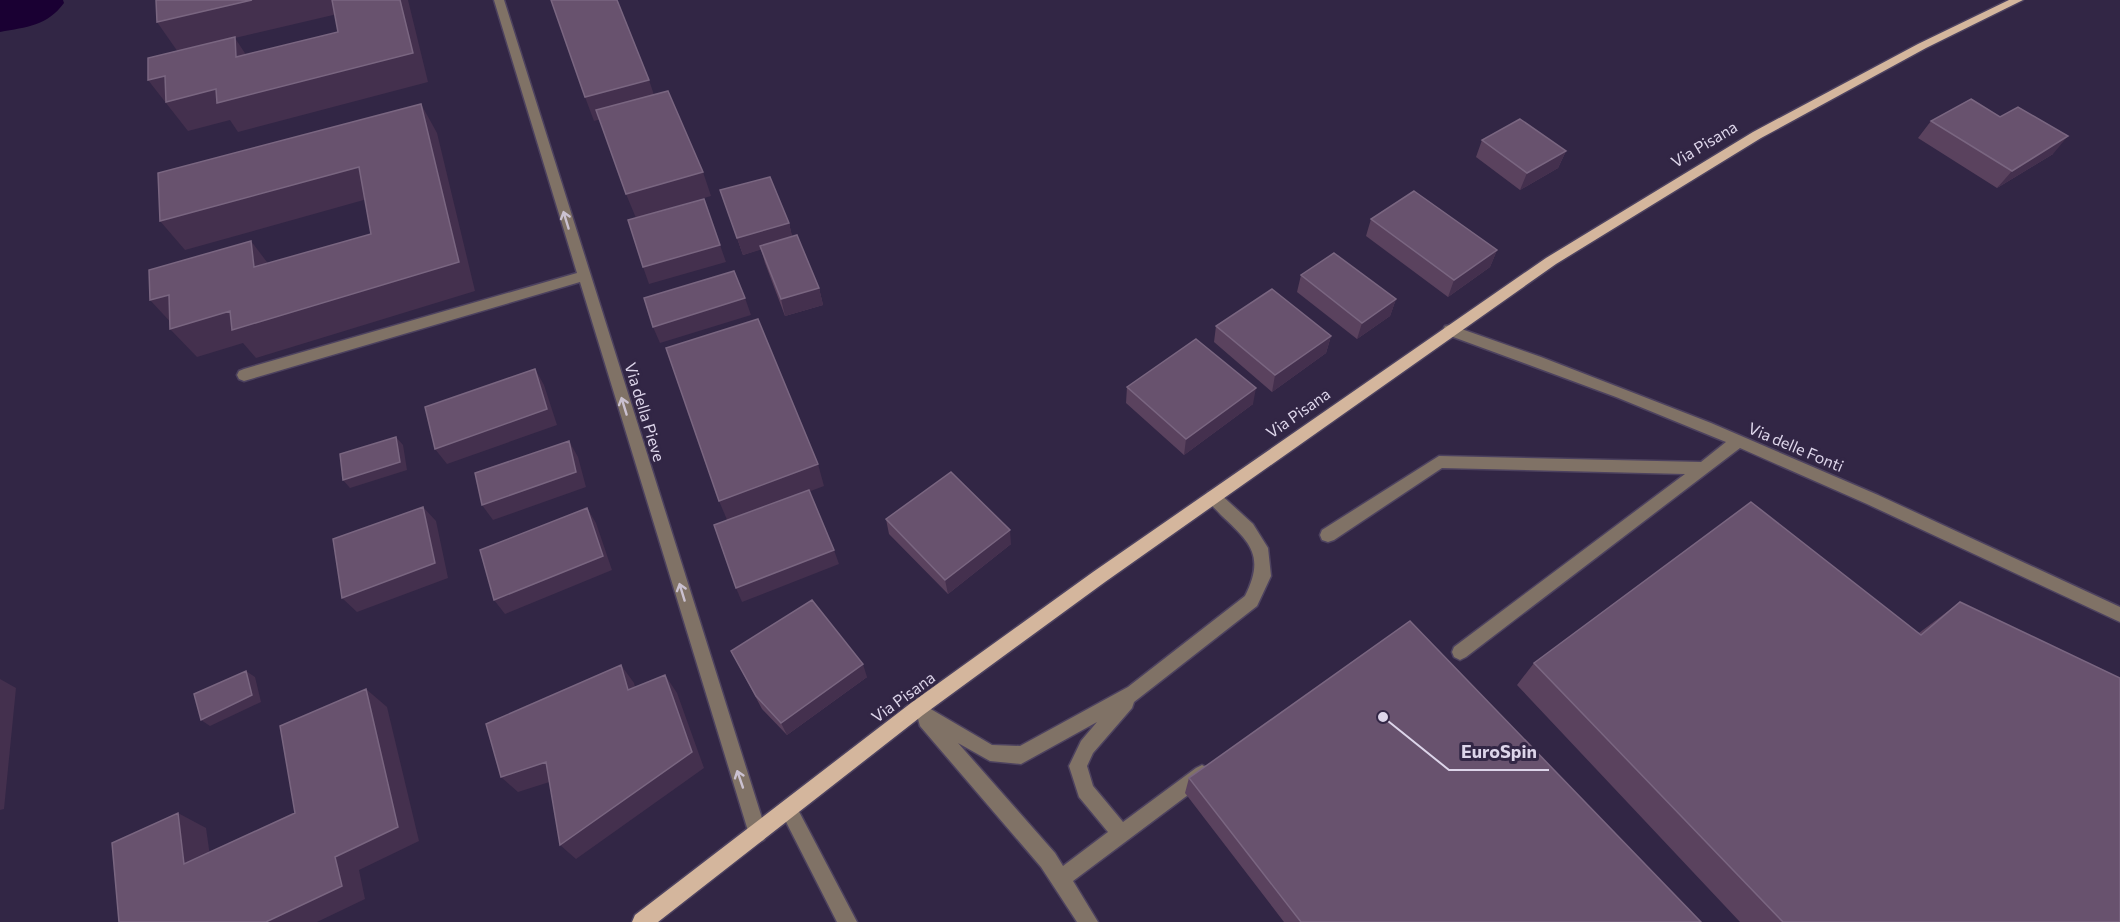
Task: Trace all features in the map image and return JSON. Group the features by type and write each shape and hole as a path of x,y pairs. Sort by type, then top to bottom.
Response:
{"main road":[{"name":"Via Pisana","path":"642,922 916,709 1213,497 1551,261 1757,135 1922,46 2018,0"}],"street":[{"name":"Via della Pieve","path":"499,0 758,834"},
{"path":"244,375 584,276"},
{"name":"Via delle Fonti","path":"1450,330 1623,392 1921,520 2120,615"},
{"path":"1460,652 1738,442"},
{"path":"1328,535 1439,462 1704,468"},
{"path":"916,709 990,753 1021,755 1134,693 1251,602 1263,576 1262,553 1247,529 1213,497"},
{"path":"1121,834 1085,791 1078,766 1087,747 1134,693"},
{"path":"916,709 1048,860 1088,922"},
{"path":"1060,879 1214,765"},
{"path":"789,810 847,922"}],"shaded area":[{"path":"0,0 63,0 64,3 51,17 43,21 28,27 0,32"}],"building":[{"path":"156,0 252,0 157,22"},
{"path":"332,0 400,0 413,53 217,103 216,89 166,102 165,76 148,80 148,58 235,37 236,57 338,32"},
{"path":"551,0 617,0 649,80 585,97"},
{"path":"668,91 703,172 626,194 596,110"},
{"path":"1971,99 2000,117 2018,107 2068,136 2012,171 1931,121"},
{"path":"421,104 459,262 232,330 230,311 170,329 169,295 150,300 149,270 251,241 254,267 371,234 359,167 160,221 158,173"},
{"path":"1520,119 1566,151 1527,173 1482,140"},
{"path":"770,177 789,223 737,238 720,190"},
{"path":"1414,191 1497,250 1454,280 1371,219"},
{"path":"704,199 720,245 643,267 628,220"},
{"path":"797,235 819,288 781,299 760,246"},
{"path":"1334,253 1396,299 1362,323 1301,275"},
{"path":"734,271 745,298 653,327 644,298"},
{"path":"1272,289 1331,336 1275,375 1216,326"},
{"path":"758,319 818,464 719,501 666,348"},
{"path":"1196,339 1256,388 1186,439 1127,387"},
{"path":"535,369 547,409 435,449 425,407"},
{"path":"396,437 400,462 343,480 340,454"},
{"path":"569,441 576,472 482,505 475,473"},
{"path":"951,472 1010,530 945,580 886,519"},
{"path":"809,490 834,550 736,588 714,525"},
{"path":"1751,502 1921,635 1960,602 2120,678 2120,922 1783,922 1534,663"},
{"path":"423,507 435,563 342,598 333,539"},
{"path":"587,508 603,556 494,600 480,550"},
{"path":"812,600 863,664 781,723 756,696 731,651"},
{"path":"1410,621 1701,922 1301,922 1189,778"},
{"path":"621,665 628,690 665,675 692,752 560,845 546,762 501,777 486,724"},
{"path":"246,671 252,695 201,720 194,694"},
{"path":"366,689 398,827 335,857 342,886 266,922 119,922 112,843 178,813 184,864 295,813 280,726"}],"place":[{"name":"EuroSpin","path":"1383,717"}]}
